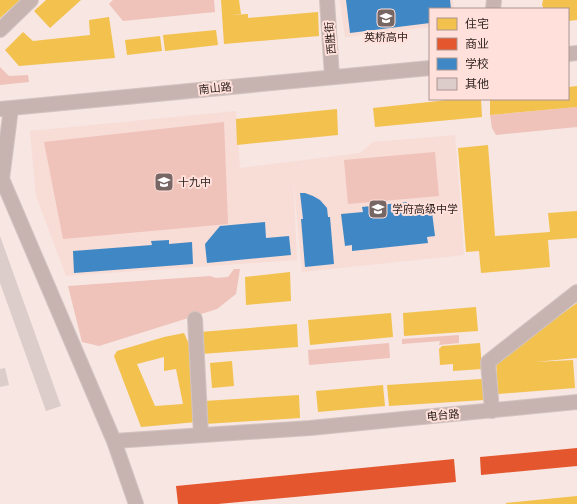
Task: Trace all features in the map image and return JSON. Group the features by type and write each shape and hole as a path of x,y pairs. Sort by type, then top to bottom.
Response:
{"street":[{"path":"0,30 31,0"},
{"name":"西胜街","path":"327,0 332,77"},
{"name":"南山路","path":"5,109 429,68"},
{"path":"5,109 1,178 114,441 136,504"},
{"path":"492,411 488,362 577,292"},
{"path":"195,319 201,435"},
{"name":"电台路","path":"114,441 310,428 577,402"}],"shaded area":[{"path":"113,0 214,0 215,12 123,21 109,4"},
{"name":"英桥高中","path":"340,0 453,0 454,8 429,8 429,27 345,37"},
{"path":"0,67 9,76 28,75 29,82 0,85"},
{"path":"577,107 577,127 496,135 492,128 490,115"},
{"name":"十九中","path":"236,111 240,168 360,153 373,142 455,135 464,255 302,272 293,177 297,260 66,276 36,196 30,131"},
{"path":"224,122 228,224 63,239 44,142"},
{"path":"435,152 439,196 348,204 344,160"},
{"path":"234,269 240,269 236,294 217,309 99,346 82,342 68,286 210,276 216,278 228,277"},
{"path":"459,335 459,343 439,345 440,341 402,344 402,339"},
{"path":"389,343 390,358 309,365 308,350"}],"building: 住宅":[{"path":"0,0 20,0 0,18"},
{"path":"46,0 81,0 50,28 34,11"},
{"path":"221,0 239,0 241,14 230,15 248,14 248,18 318,12 319,36 224,44"},
{"path":"543,0 577,0 577,20 569,21 569,8 544,8 542,5"},
{"path":"109,17 115,58 19,66 5,50 23,32 33,41 90,35 89,20"},
{"path":"216,30 218,45 165,51 163,35"},
{"path":"160,36 162,51 127,55 125,40"},
{"path":"577,86 577,107 490,115 490,100 569,100 569,87"},
{"path":"448,100 481,100 482,117 375,127 373,108"},
{"path":"337,109 338,135 237,145 236,119"},
{"path":"488,145 495,236 550,232 548,213 577,211 577,238 548,240 550,267 481,273 479,251 466,252 458,148"},
{"path":"290,272 291,301 246,305 245,277"},
{"path":"577,303 577,358 535,362 573,360 575,388 498,394 496,361"},
{"path":"476,307 478,331 404,336 403,313"},
{"path":"391,313 393,337 310,345 308,320"},
{"path":"297,324 298,347 201,354 200,332"},
{"path":"184,333 192,351 197,422 141,427 114,356 117,351 164,337","holes":["164,357 164,371 176,369 183,404 155,406 137,364"]},
{"path":"480,343 482,369 453,371 453,364 440,365 439,349 442,346"},
{"path":"232,361 234,386 212,388 210,363"},
{"path":"482,379 484,400 389,406 387,385"},
{"path":"383,385 385,406 318,412 316,391"},
{"path":"299,395 300,418 205,424 204,401"},
{"path":"577,496 577,504 506,504 506,503"}],"building: 商业":[{"path":"577,448 577,466 481,475 480,457"},
{"path":"454,459 456,482 218,504 178,504 176,486"}],"building: 学校":[{"name":"英桥高中","path":"346,0 450,0 451,8 429,8 429,23 350,33"},
{"path":"300,193 313,196 320,200 327,208 328,217 330,217 334,264 305,267 301,219 303,219"},
{"path":"408,202 408,206 431,204 435,236 427,237 428,243 352,251 352,245 345,246 341,214 363,212 362,207"},
{"path":"265,222 266,238 289,236 291,255 207,263 205,244 220,226"},
{"path":"169,240 169,244 192,242 193,264 74,273 73,251 152,245 151,241"}],"building: 其他":[{"path":"0,236 61,406 46,411 0,283"},
{"path":"5,368 9,385 0,387 0,369"}],"place":[{"name":"英桥高中","path":"386,18"},
{"name":"十九中","path":"164,182"},
{"name":"学府高级中学","path":"378,209"}]}
